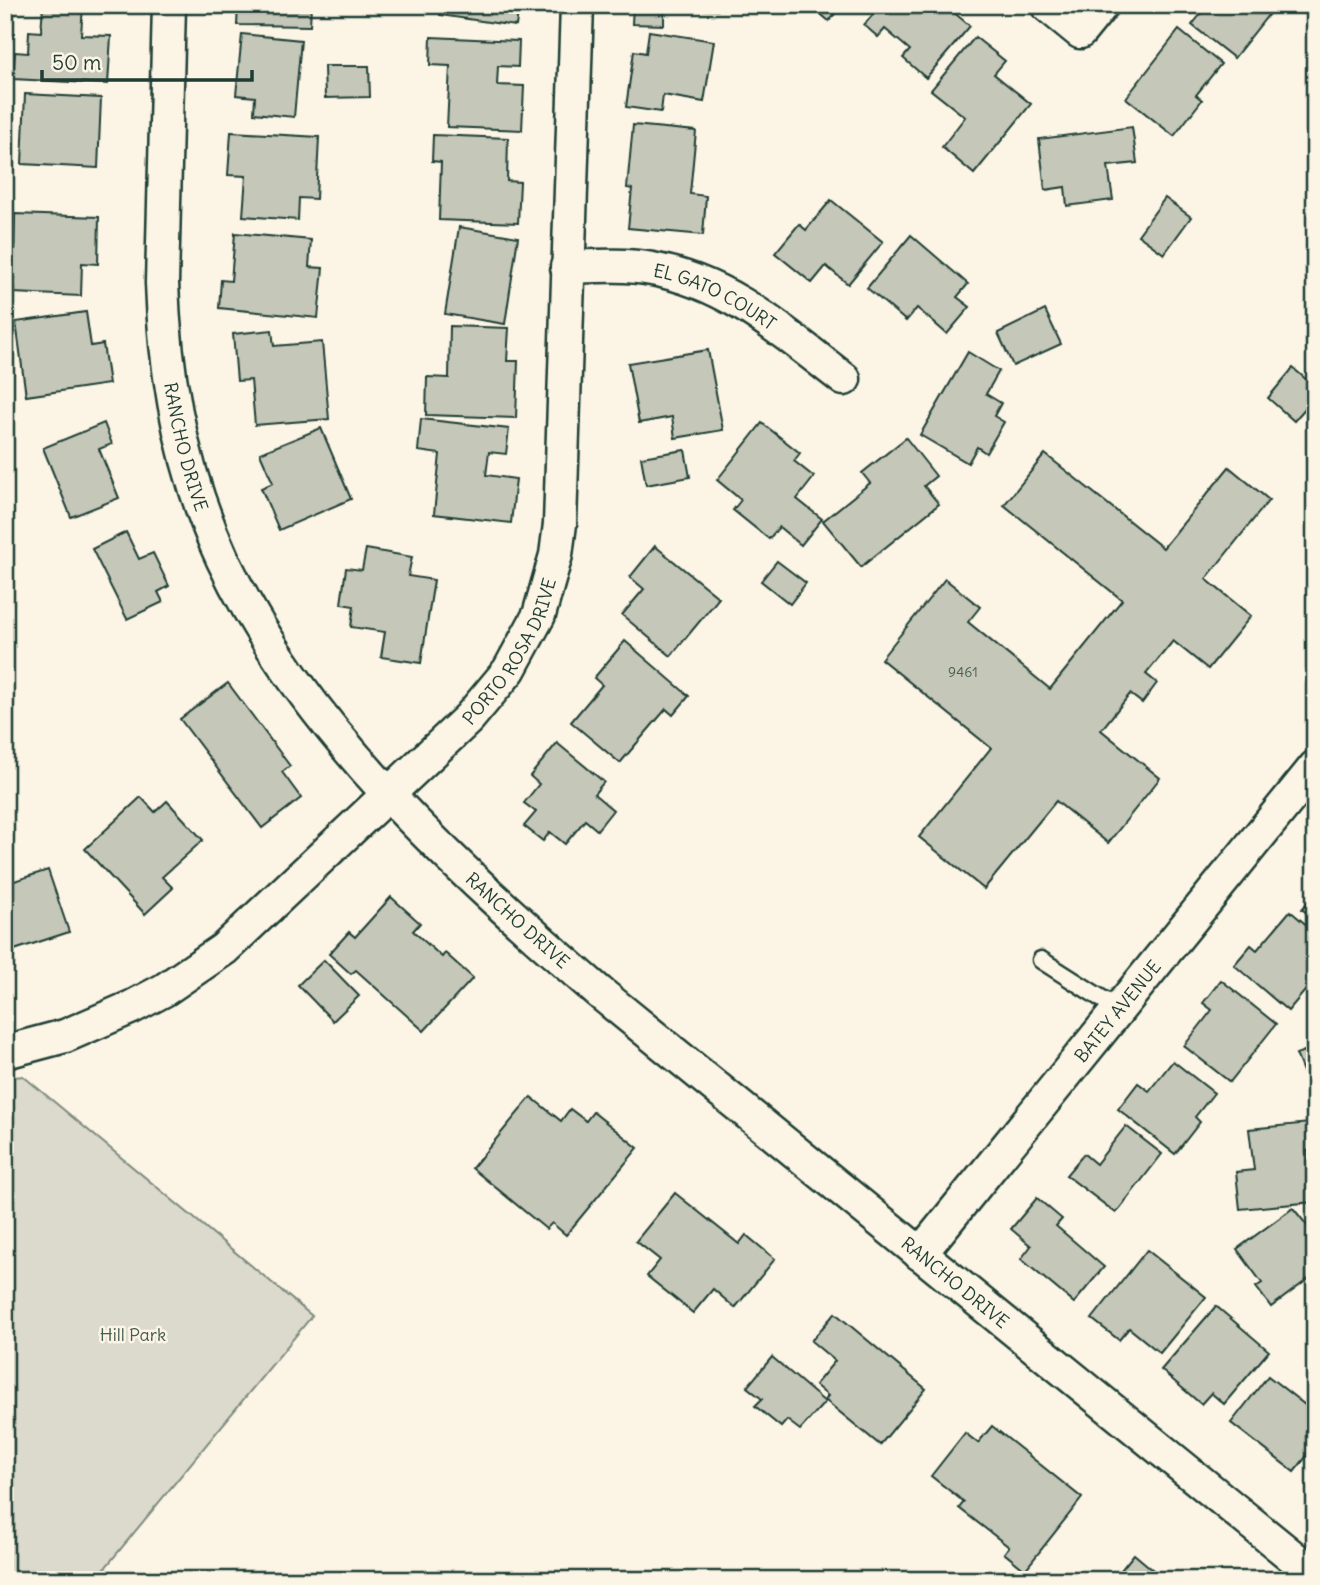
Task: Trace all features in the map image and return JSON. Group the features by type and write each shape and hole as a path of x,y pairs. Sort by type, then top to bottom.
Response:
{"street":[{"name":"RANCHO DRIVE","path":"170,5 163,318 171,389 187,459 209,527 256,624 295,683 389,793 502,908 599,992 1315,1575"},
{"name":"PORTO ROSA DRIVE","path":"5,1052 65,1036 99,1023 164,990 223,948 469,718 509,670 534,625 549,586 560,524 577,5"},
{"path":"1047,5 1080,32 1102,5"},
{"name":"EL GATO COURT","path":"567,267 620,265 651,268 710,285 763,317 844,379"},
{"name":"BATEY AVENUE","path":"920,1254 1315,766"}],"lane":[{"path":"1041,960 1118,1009"}],"green space":[{"name":"Hill Park","path":"23,1076 312,1316 96,1579 5,1580 5,1078"}],"building":[{"path":"43,5 83,5 81,35 111,36 108,84 13,79 15,52 28,53 29,31 41,32"},
{"path":"238,5 311,5 310,26 237,25"},
{"path":"441,5 519,5 516,26 440,15"},
{"path":"633,5 719,5 718,10 664,8 664,25 632,24"},
{"path":"810,5 842,5 829,21"},
{"path":"881,5 945,5 970,26 926,78 903,58 910,50 885,29 878,37 864,25"},
{"path":"1208,5 1276,5 1234,58 1192,25"},
{"path":"1179,30 1221,64 1196,95 1202,100 1174,136 1126,98"},
{"path":"649,31 714,41 704,102 663,95 661,112 626,107 634,51 646,53"},
{"path":"242,34 301,40 294,117 254,113 255,97 236,95"},
{"path":"431,37 519,41 518,67 498,66 497,85 524,86 522,130 447,127 450,66 430,65"},
{"path":"975,37 1005,61 994,74 1031,104 974,174 942,147 965,117 931,90"},
{"path":"324,66 369,66 370,97 325,98"},
{"path":"25,94 101,98 98,168 22,164"},
{"path":"633,125 696,131 690,194 706,196 703,235 628,228 632,189 627,188"},
{"path":"1132,127 1137,163 1108,166 1113,200 1067,206 1065,187 1045,190 1039,139"},
{"path":"231,132 319,137 316,199 299,198 298,220 243,216 246,176 228,175"},
{"path":"433,135 508,138 507,181 520,182 518,223 439,220 441,162 432,161"},
{"path":"1165,198 1191,217 1164,254 1138,235"},
{"path":"831,200 883,242 848,284 826,266 812,283 775,253 799,224 806,230"},
{"path":"15,214 99,217 98,264 82,263 81,296 13,293"},
{"path":"459,227 518,237 505,324 445,314"},
{"path":"235,233 311,240 309,267 323,268 318,318 219,308 221,280 231,281"},
{"path":"911,235 968,284 957,297 970,307 947,334 917,308 906,321 867,288"},
{"path":"1045,310 1061,344 1013,366 998,333"},
{"path":"86,312 91,346 103,344 109,384 26,396 16,322"},
{"path":"450,326 509,328 507,361 518,361 516,418 426,415 427,377 449,378"},
{"path":"272,330 274,346 322,342 329,419 255,425 251,380 237,381 233,334"},
{"path":"708,350 723,430 675,438 672,417 639,423 628,363"},
{"path":"968,352 999,371 986,394 1001,403 994,416 1004,422 986,453 977,447 968,463 920,435"},
{"path":"1293,368 1315,387 1315,397 1294,421 1268,398"},
{"path":"421,419 509,429 506,454 489,452 486,475 516,479 511,523 434,514 440,454 418,451"},
{"path":"104,423 112,444 99,449 119,498 71,517 43,448"},
{"path":"762,423 800,453 794,461 814,477 797,499 822,519 801,545 779,527 769,539 733,510 741,500 717,480"},
{"path":"321,428 351,499 279,530 261,488 273,483 260,453"},
{"path":"906,438 936,476 924,486 939,504 861,567 823,521 870,483 862,473"},
{"path":"685,450 690,477 646,485 641,457"},
{"path":"1045,454 1163,548 1229,467 1269,500 1206,579 1251,616 1208,669 1173,641 1146,674 1157,683 1142,703 1130,694 1101,730 1160,778 1108,843 1056,801 984,889 919,837 991,748 881,659 945,579 980,607 968,622 1050,689 1122,600 1004,505"},
{"path":"126,532 139,559 153,553 169,586 158,592 163,602 127,619 92,549"},
{"path":"655,546 719,598 671,656 622,615 644,589 630,577"},
{"path":"366,549 412,557 408,576 434,580 421,663 381,657 385,632 351,627 354,606 341,604 346,568 362,570"},
{"path":"777,561 806,583 790,604 761,581"},
{"path":"625,641 689,696 673,715 666,709 620,763 571,722 602,685 594,678"},
{"path":"228,683 290,766 282,772 301,798 262,828 180,719"},
{"path":"557,743 604,782 594,794 613,810 597,830 585,820 565,844 550,832 543,841 524,826 536,812 524,803 539,784 530,776"},
{"path":"141,797 155,812 167,801 203,840 162,877 173,888 145,914 85,849"},
{"path":"48,870 69,932 5,953 5,884"},
{"path":"1315,893 1315,920 1302,909"},
{"path":"391,897 420,923 413,931 442,957 445,953 473,978 424,1031 356,970 351,974 329,954 349,932 355,937"},
{"path":"1290,911 1315,932 1315,979 1288,1011 1234,965 1251,945 1257,950"},
{"path":"324,960 359,996 333,1021 298,985"},
{"path":"1221,980 1276,1024 1230,1082 1184,1046 1212,1010 1203,1003"},
{"path":"1315,1047 1315,1102 1296,1054"},
{"path":"1173,1061 1214,1093 1195,1117 1200,1122 1175,1154 1118,1109 1138,1083 1149,1091"},
{"path":"531,1097 561,1121 570,1109 586,1121 593,1112 638,1148 566,1235 552,1223 546,1229 472,1168"},
{"path":"1309,1123 1312,1150 1307,1151 1313,1202 1240,1209 1236,1172 1254,1170 1249,1129"},
{"path":"1126,1126 1162,1154 1116,1213 1066,1175 1084,1154 1096,1164"},
{"path":"675,1193 739,1244 746,1235 775,1259 735,1308 713,1289 693,1313 647,1276 660,1260 636,1241"},
{"path":"1037,1198 1062,1219 1056,1226 1104,1267 1074,1303 1021,1259 1031,1246 1011,1229"},
{"path":"1293,1208 1315,1235 1315,1274 1271,1307 1256,1287 1262,1283 1237,1249"},
{"path":"1147,1250 1206,1297 1160,1353 1129,1328 1119,1340 1092,1319"},
{"path":"1216,1306 1269,1351 1224,1404 1211,1393 1201,1404 1161,1370"},
{"path":"835,1313 926,1389 880,1445 825,1400 828,1396 815,1385 835,1361 811,1341"},
{"path":"772,1357 825,1402 800,1430 787,1420 781,1427 755,1406 762,1399 747,1387"},
{"path":"1268,1376 1309,1408 1315,1401 1315,1446 1294,1472 1231,1423"},
{"path":"992,1426 1082,1498 1025,1570 1004,1553 1009,1547 959,1508 964,1502 931,1476 965,1433 978,1443"},
{"path":"1134,1554 1165,1580 1113,1580"}]}
